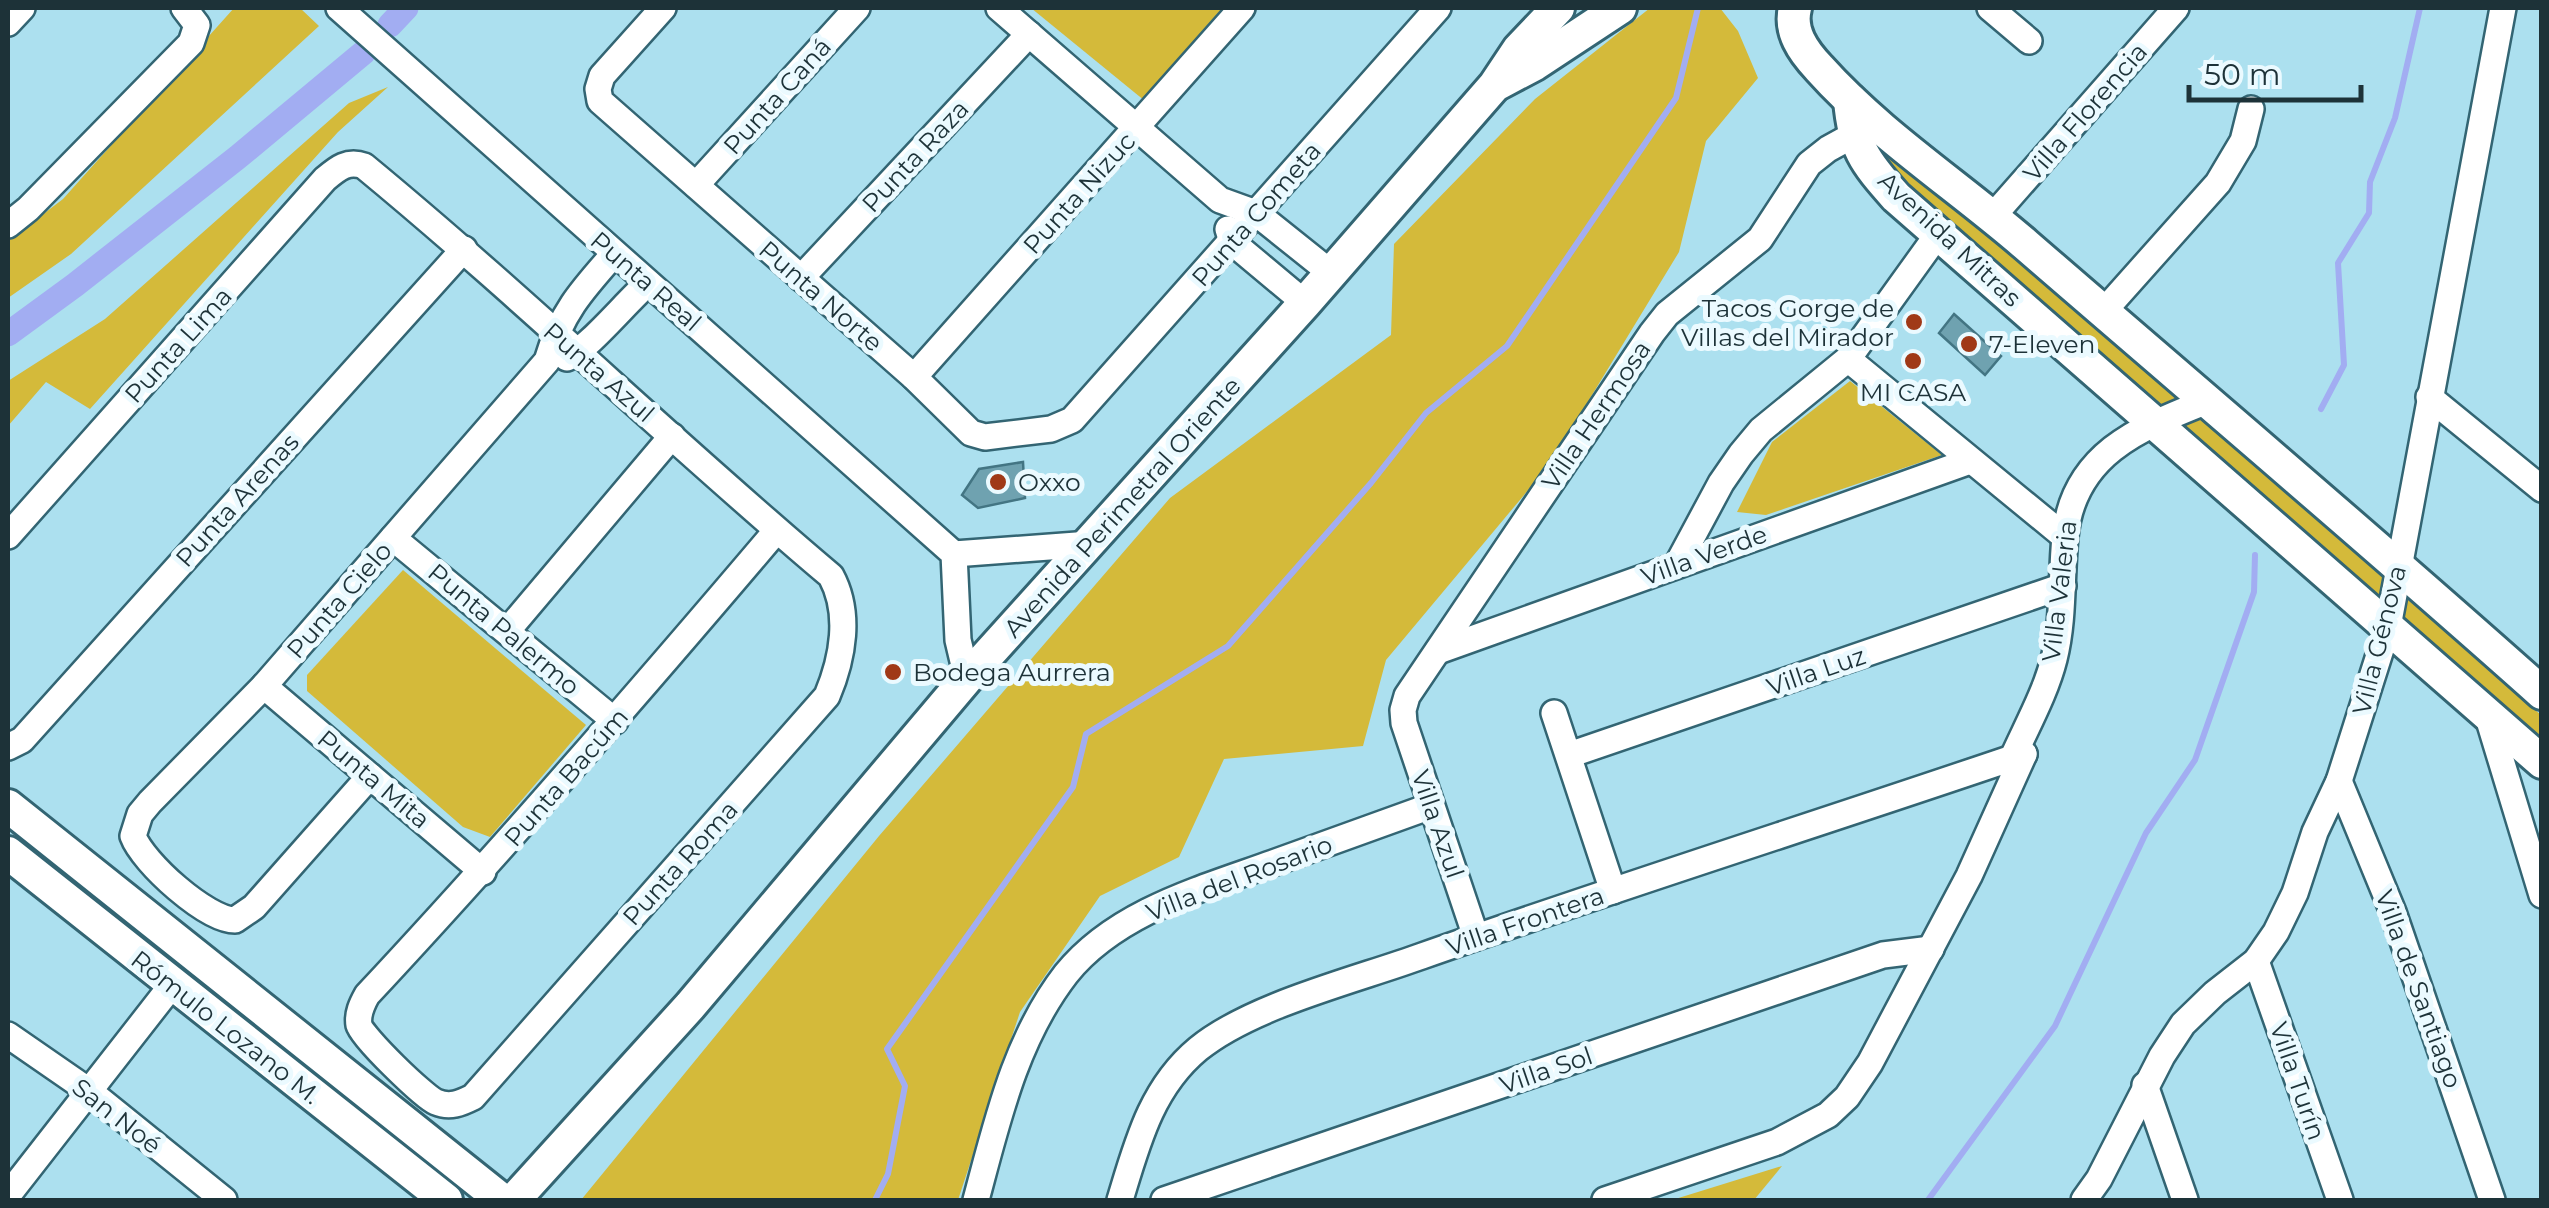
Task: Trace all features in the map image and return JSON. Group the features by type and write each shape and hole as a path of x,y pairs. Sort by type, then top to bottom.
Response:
{"street":[{"path":"8,23 22,8"},
{"name":"Punta Real","path":"339,8 954,554"},
{"name":"Punta Norte","path":"663,8 602,76 600,101 971,433 985,437 1051,429 1072,420"},
{"name":"Punta Caná","path":"696,185 857,8"},
{"path":"999,8 1220,200 1256,213 1330,273"},
{"name":"Punta Nizuc","path":"914,378 1242,8"},
{"name":"Punta Cometa","path":"1072,420 1438,8"},
{"name":"Avenida Perimetral Oriente","path":"514,1200 690,1006 967,678 1305,303 1558,8"},
{"name":"Avenida Perimetral Oriente","path":"1495,86 1620,8"},
{"name":"Avenida Mitras","path":"1795,8 1796,37 1816,65 1850,100 1889,189 2542,762"},
{"path":"1990,8 2029,42"},
{"name":"Villa Florencia","path":"1993,216 2176,8"},
{"name":"Villa Génova","path":"2084,1200 2099,1179 2145,1085 2183,1024 2256,961 2276,932 2339,781 2388,627 2503,8"},
{"path":"8,225 191,43 190,16"},
{"name":"Punta Raza","path":"801,278 1029,34"},
{"path":"2104,312 2218,182 2243,142 2251,109"},
{"name":"Avenida Mitras","path":"1865,129 1993,216 2542,693"},
{"name":"Villa Hermosa","path":"1403,710 1407,696 1652,332 1668,314 1760,238 1809,164 1865,129"},
{"name":"Punta Azul","path":"354,162 364,166 464,249 555,335 832,576 838,590"},
{"name":"Punta Lima","path":"8,536 326,178 354,162"},
{"path":"1220,200 1232,242 1305,303"},
{"path":"1677,565 1721,484 1761,430 1848,359 1938,234"},
{"name":"Punta Arenas","path":"8,746 22,740 464,249"},
{"name":"Punta Cielo","path":"370,776 254,907 235,920 211,914 150,863 133,836 140,814 150,802 264,686 547,361 572,301 614,254"},
{"path":"547,361 580,353 648,282"},
{"path":"1848,359 2065,536"},
{"path":"2429,397 2542,489"},
{"name":"Villa Valeria","path":"1605,1200 1777,1142 1828,1115 1847,1097 1870,1063 1930,950 2018,756 2054,661 2070,505 2097,461 2155,422 2204,402"},
{"path":"508,630 672,436"},
{"name":"Villa Verde","path":"1438,652 1970,461"},
{"name":"Punta Bacúm","path":"358,1022 367,995 483,872 777,530"},
{"name":"Punta Palermo","path":"394,538 615,721"},
{"path":"967,678 958,640 954,554 1090,544"},
{"name":"Villa Luz","path":"1569,755 2063,586"},
{"name":"Punta Roma","path":"358,1022 369,1040 434,1102 456,1106 473,1097 827,696 840,654 843,604 838,590"},
{"name":"Punta Mita","path":"264,686 483,872"},
{"name":"Villa Azul","path":"1403,710 1404,723 1476,937"},
{"path":"1554,713 1613,891"},
{"path":"2488,714 2542,896"},
{"name":"Villa Valeria","path":"2018,756 2037,728"},
{"name":"Villa Frontera","path":"1120,1200 1145,1119 1173,1074 1199,1048 1238,1025 1476,937 2018,756"},
{"name":"Villa de Santiago","path":"2339,781 2393,912 2492,1200"},
{"path":"8,806 502,1200"},
{"name":"Villa del Rosario","path":"976,1200 1002,1101 1016,1065 1048,1003 1086,952 1161,904 1431,806"},
{"name":"Rómulo Lozano M.","path":"8,853 446,1200"},
{"name":"Villa Sol","path":"1164,1200 1883,955 1930,950"},
{"name":"Villa Turín","path":"2256,961 2340,1200"},
{"path":"8,1195 172,985"},
{"name":"San Noé","path":"8,1035 89,1092 224,1200"},
{"path":"2145,1085 2185,1200"}],"shaded area":[{"path":"234,8 300,8 319,26 71,254 8,298 8,241 63,199"},
{"path":"1031,8 1229,8 1145,101"},
{"path":"1650,8 1720,8 1738,31 1758,78 1706,141 1679,252 1550,464 1386,660 1363,746 1224,759 1179,857 1100,896 1020,1012 958,1200 581,1200 879,836 1170,498 1391,335 1394,244 1535,99"},
{"path":"388,87 338,132 90,409 46,382 8,426 8,381 105,319 349,103"},
{"path":"1889,147 2541,715 2541,738 1877,159"},
{"path":"1850,381 1942,455 1766,515 1737,512 1772,442"},
{"path":"403,570 586,725 490,837 463,827 307,691 307,675"},
{"path":"1782,1166 1754,1200 1672,1200"}],"building":[{"name":"7-Eleven","path":"1954,314 2001,356 1985,375 1939,333"},
{"name":"Oxxo","path":"1023,462 1025,498 978,508 962,495 979,469"}],"waterway":[{"path":"390,25 406,8"},
{"path":"875,1200 888,1174 905,1086 887,1049 1073,787 1086,734 1228,646 1371,483 1426,413 1507,346 1676,98 1698,8"},
{"path":"2321,409 2344,365 2338,263 2369,213 2370,182 2395,118 2420,8"},
{"path":"8,334 238,157 363,53"},
{"path":"1928,1200 2055,1026 2146,833 2195,760 2254,592 2255,555"}],"place":[{"name":"Tacos Gorge de Villas del Mirador","path":"1914,322"},
{"name":"7-Eleven","path":"1969,344"},
{"name":"MI CASA","path":"1913,361"},
{"name":"Oxxo","path":"998,482"},
{"name":"Bodega Aurrera","path":"893,672"}]}
